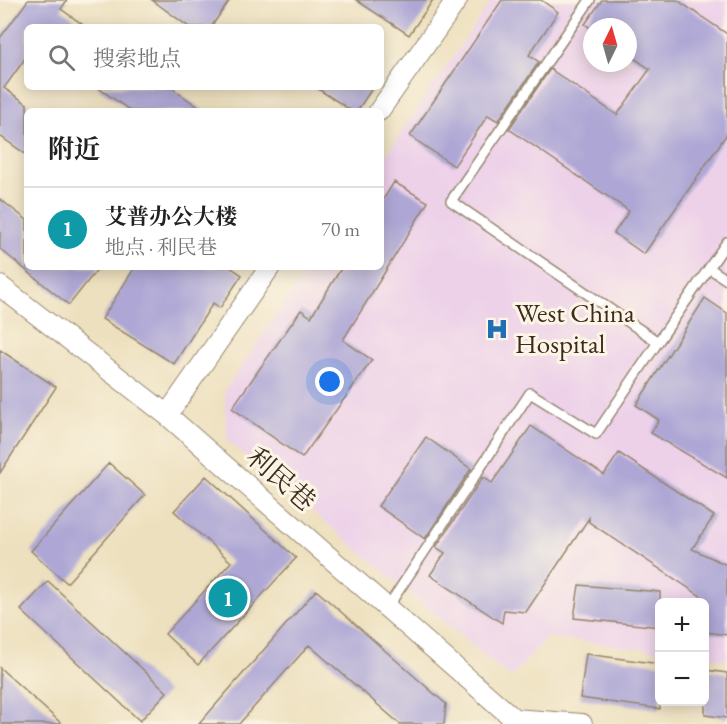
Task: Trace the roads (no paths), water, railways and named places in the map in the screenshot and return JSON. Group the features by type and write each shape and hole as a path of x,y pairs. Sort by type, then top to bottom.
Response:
{"street":[{"path":"381,108 457,0"},
{"path":"167,415 268,270"},
{"name":"利民巷","path":"0,286 167,415 513,721"},
{"path":"513,721 582,724"}],"lane":[{"path":"590,0 452,201 658,342"},
{"path":"387,608 530,393 596,434 727,242"},
{"path":"709,268 727,280"}],"place":[{"name":"West China Hospital","path":"497,329"},
{"name":"艾普办公大楼","path":"228,598"}]}
